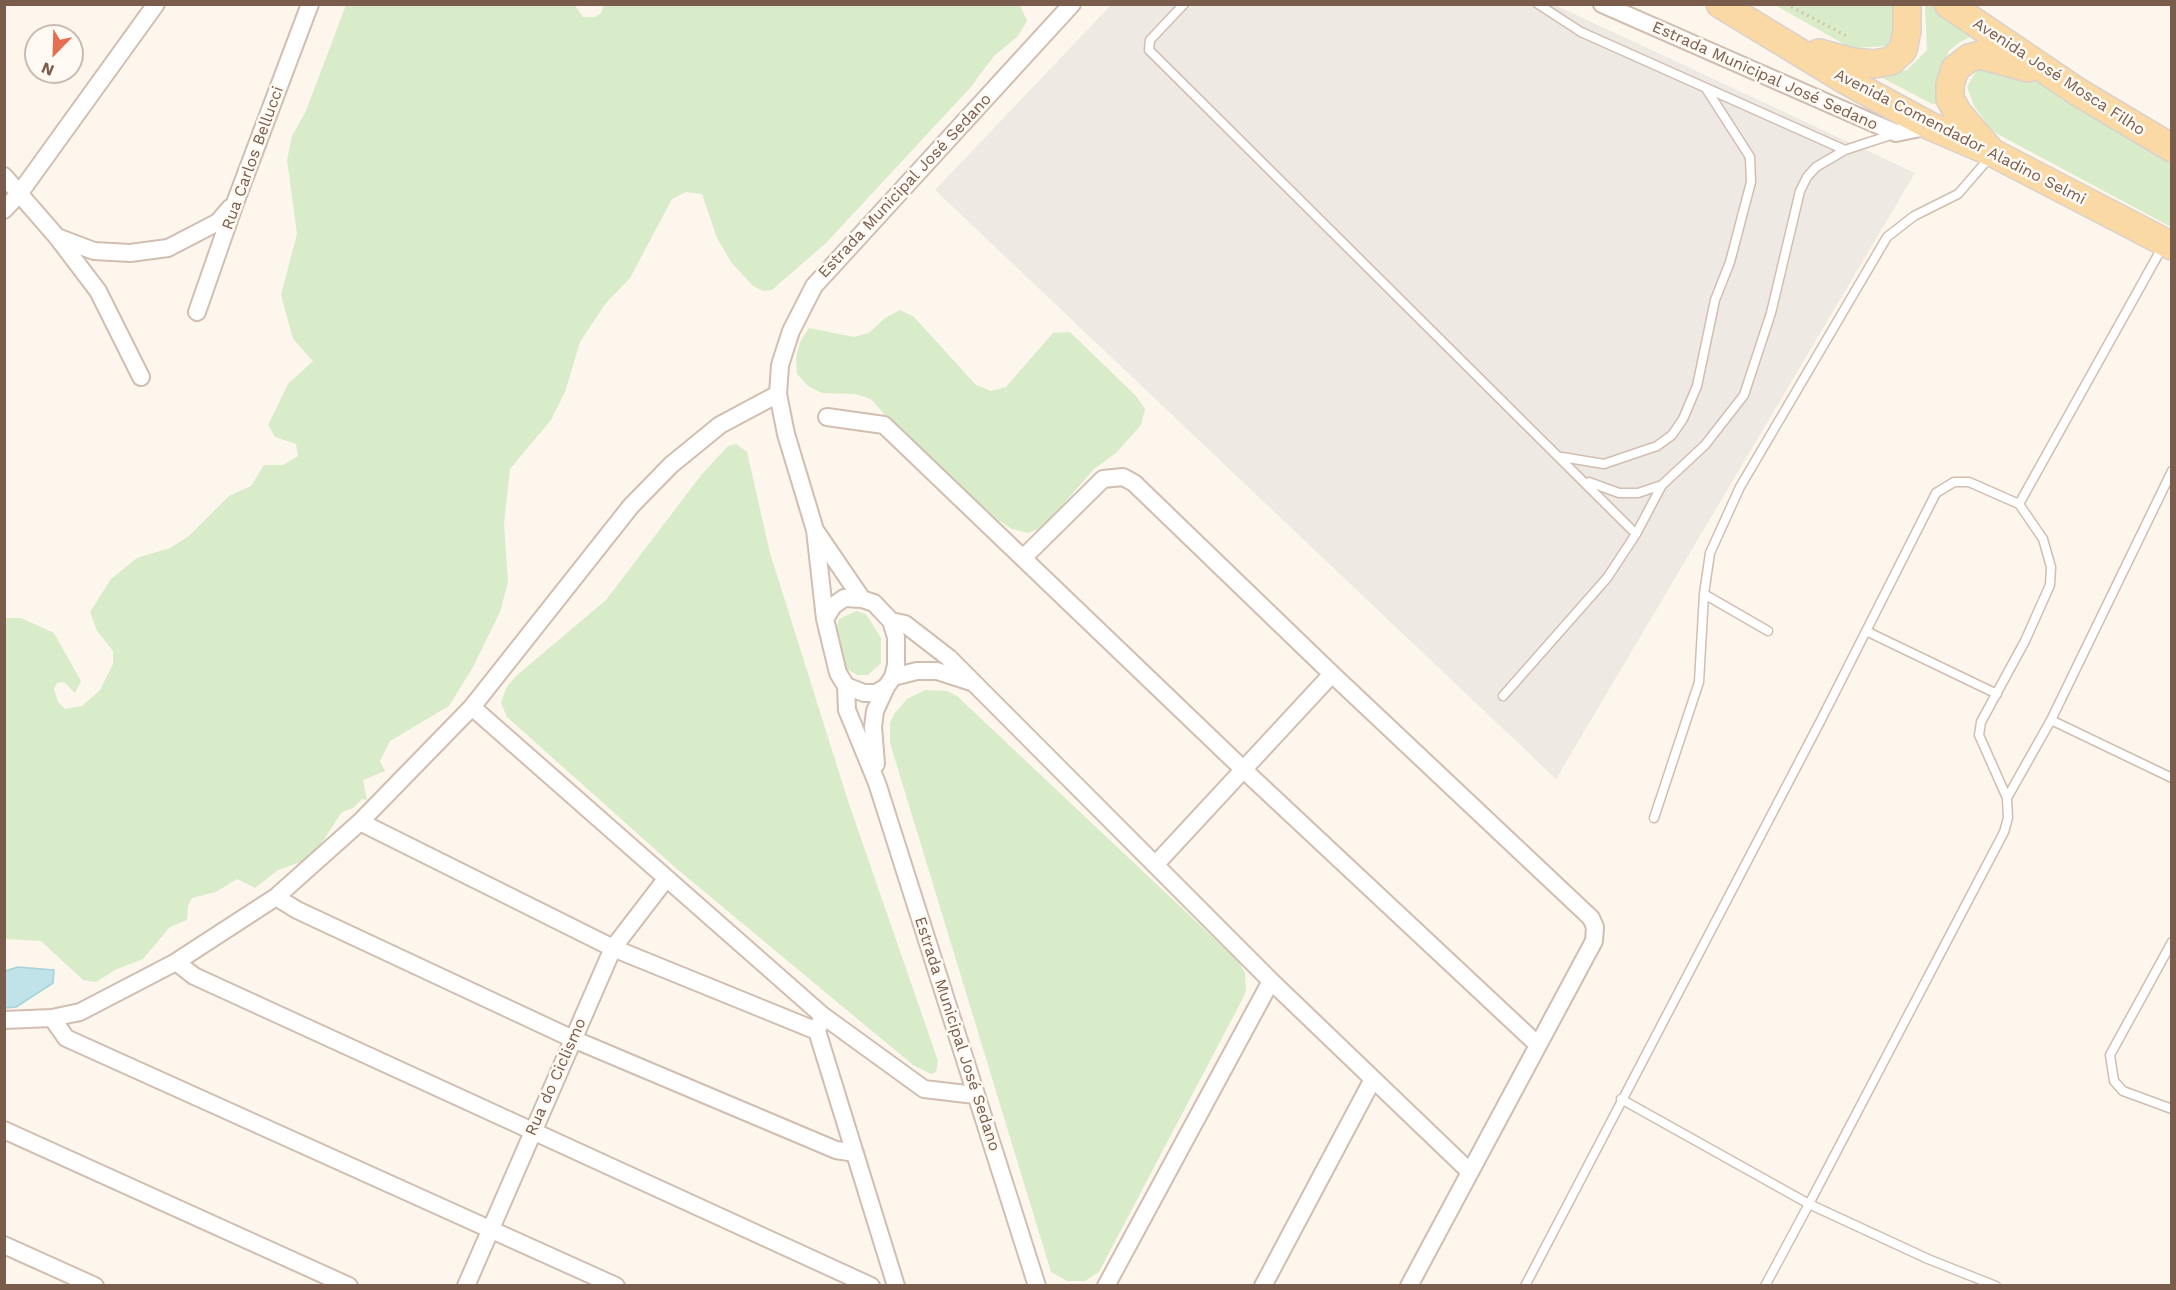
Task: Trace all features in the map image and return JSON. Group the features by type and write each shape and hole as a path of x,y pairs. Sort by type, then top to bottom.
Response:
{"main road":[{"name":"Avenida Comendador Aladino Selmi","path":"1720,4 1762,31 1930,126 1993,153 2168,245"},
{"path":"1762,31 1840,61 1874,64 1891,61 1903,50 1907,31 1907,4"},
{"name":"Avenida José Mosca Filho","path":"1948,4 2078,92 2172,148"},
{"path":"1993,153 1958,113 1950,99 1950,85 1956,69 1969,58 1980,55 2000,58 2031,69 2078,92"}],"street":[{"path":"4,210 19,194 156,4"},
{"name":"Rua Carlos Bellucci","path":"197,312 235,203 310,4"},
{"name":"Estrada Municipal José Sedano","path":"825,619 815,530 786,434 778,394 780,365 791,331 814,286 1072,4"},
{"name":"Estrada Municipal José Sedano","path":"1602,4 1896,133 1930,126"},
{"path":"4,177 57,237 98,291 141,377"},
{"path":"57,237 94,251 130,253 168,248 218,222 235,203"},
{"path":"4,1020 52,1018 80,1012 176,962 276,897 360,822 472,707 631,506 671,465 720,425 778,394"},
{"path":"827,417 884,425 1245,771 1538,1045"},
{"path":"1023,558 1094,484 1103,479 1123,477 1134,483 1332,674 1591,918 1595,927 1594,941 1409,1286"},
{"name":"Estrada Municipal José Sedano","path":"815,530 862,599"},
{"path":"890,682 896,637 891,621 874,603 862,599 843,598 833,606 825,619 838,673 846,686 864,693 876,693 890,682 917,671 937,671 972,682"},
{"path":"891,621 904,624 949,657 1271,981 1469,1171"},
{"path":"1155,865 1245,771 1332,674"},
{"name":"Estrada Municipal José Sedano","path":"877,783 873,727 875,711 890,682"},
{"name":"Estrada Municipal José Sedano","path":"846,686 847,710 877,783 1037,1286"},
{"path":"472,707 666,879 820,1023 924,1089 975,1095"},
{"path":"360,822 613,948 820,1023"},
{"name":"Rua do Ciclismo","path":"466,1286 613,948 666,879"},
{"path":"276,897 297,910 573,1039 836,1150 855,1153"},
{"path":"176,962 194,976 871,1286"},
{"path":"1106,1286 1271,981"},
{"path":"52,1018 66,1038 616,1286"},
{"path":"820,1023 855,1153 896,1286"},
{"path":"1263,1286 1373,1079"},
{"path":"4,1130 349,1286"},
{"path":"4,1245 95,1286"}],"lane":[{"path":"1184,4 1150,40 1149,50 1562,457 1636,534"},
{"path":"1538,4 1581,32 1845,150"},
{"path":"1562,457 1604,464 1657,446 1672,435 1683,419 1697,386 1715,300 1730,262 1751,182 1750,157 1707,90"},
{"path":"1503,696 1607,578 1636,534 1662,485 1705,445 1744,395 1774,303 1800,191 1816,167 1845,150 1896,133"},
{"path":"1654,818 1699,682 1704,594 1710,553 1740,487 1887,237 1914,216 1958,195 1993,153"},
{"path":"2019,504 2168,245"},
{"path":"2007,798 2051,720 2172,471"},
{"path":"1584,480 1618,493 1638,493 1662,485"},
{"path":"1525,1286 1936,493 1954,482 1969,482 2019,504 2043,539 2050,567 2050,585 1982,722 1978,735 2007,798 2008,818 2004,832 1765,1286"},
{"path":"1704,594 1768,631"},
{"path":"1866,631 1997,694"},
{"path":"2051,720 2172,778"},
{"path":"2172,942 2109,1056 2114,1081 2123,1091 2172,1109"},
{"path":"1621,1099 1809,1204 1928,1259 1996,1286"}],"path":[{"path":"1786,4 1819,24 1856,40"}],"shaded area":[{"path":"1112,4 1555,5 1915,173 1556,779 935,190"}],"green space":[{"path":"604,4 1020,5 1027,21 1018,36 994,56 970,88 826,243 772,290 763,291 753,286 731,262 717,238 702,194 686,192 672,199 630,278 606,303 580,342 565,392 551,420 510,469 504,524 508,582 500,612 473,667 449,706 390,741 380,761 385,771 363,780 367,800 362,799 353,808 342,812 315,853 304,861 278,870 255,888 237,879 216,892 192,898 188,905 187,920 170,927 143,959 117,969 96,982 83,980 41,941 5,939 4,618 21,618 54,633 81,681 75,693 64,682 57,683 54,689 58,702 65,709 82,706 100,690 113,664 113,651 97,631 90,612 111,579 137,558 170,548 189,536 229,496 251,486 264,465 283,465 298,456 296,444 275,437 268,425 288,384 313,361 293,339 281,295 297,234 287,160 292,136 306,111 346,5 575,5 583,17 596,17 601,13"},
{"path":"1775,5 1899,5 1900,32 1889,46 1851,48"},
{"path":"1925,5 1932,5 1982,38 1972,36 1949,51 1939,72 1938,104 1932,104 1879,76 1907,70 1927,50"},
{"path":"2007,66 2079,105 2171,160 2171,227 1992,131 1974,106 1967,87 1978,68"},
{"path":"900,310 914,317 976,385 991,391 1006,387 1053,333 1070,332 1136,396 1145,409 1141,425 1116,453 1094,469 1043,527 1028,533 1012,529 998,520 892,423 871,399 855,394 822,393 808,386 797,374 796,358 800,342 809,328 854,337 869,333 885,318"},
{"path":"736,444 747,452 770,553 848,801 938,1061 936,1072 931,1074 913,1065 677,869 507,717 501,703 506,688 516,676 606,600 702,474 728,446"},
{"path":"856,611 866,614 881,638 881,663 868,675 857,675 847,669 834,632 839,619"},
{"path":"925,690 947,691 957,696 1238,961 1245,973 1246,990 1243,998 1099,1272 1085,1281 1067,1281 1051,1272 890,743 890,723 894,714 907,699"}],"water":[{"path":"18,967 54,970 53,983 16,1007 5,1008 5,971"}]}
